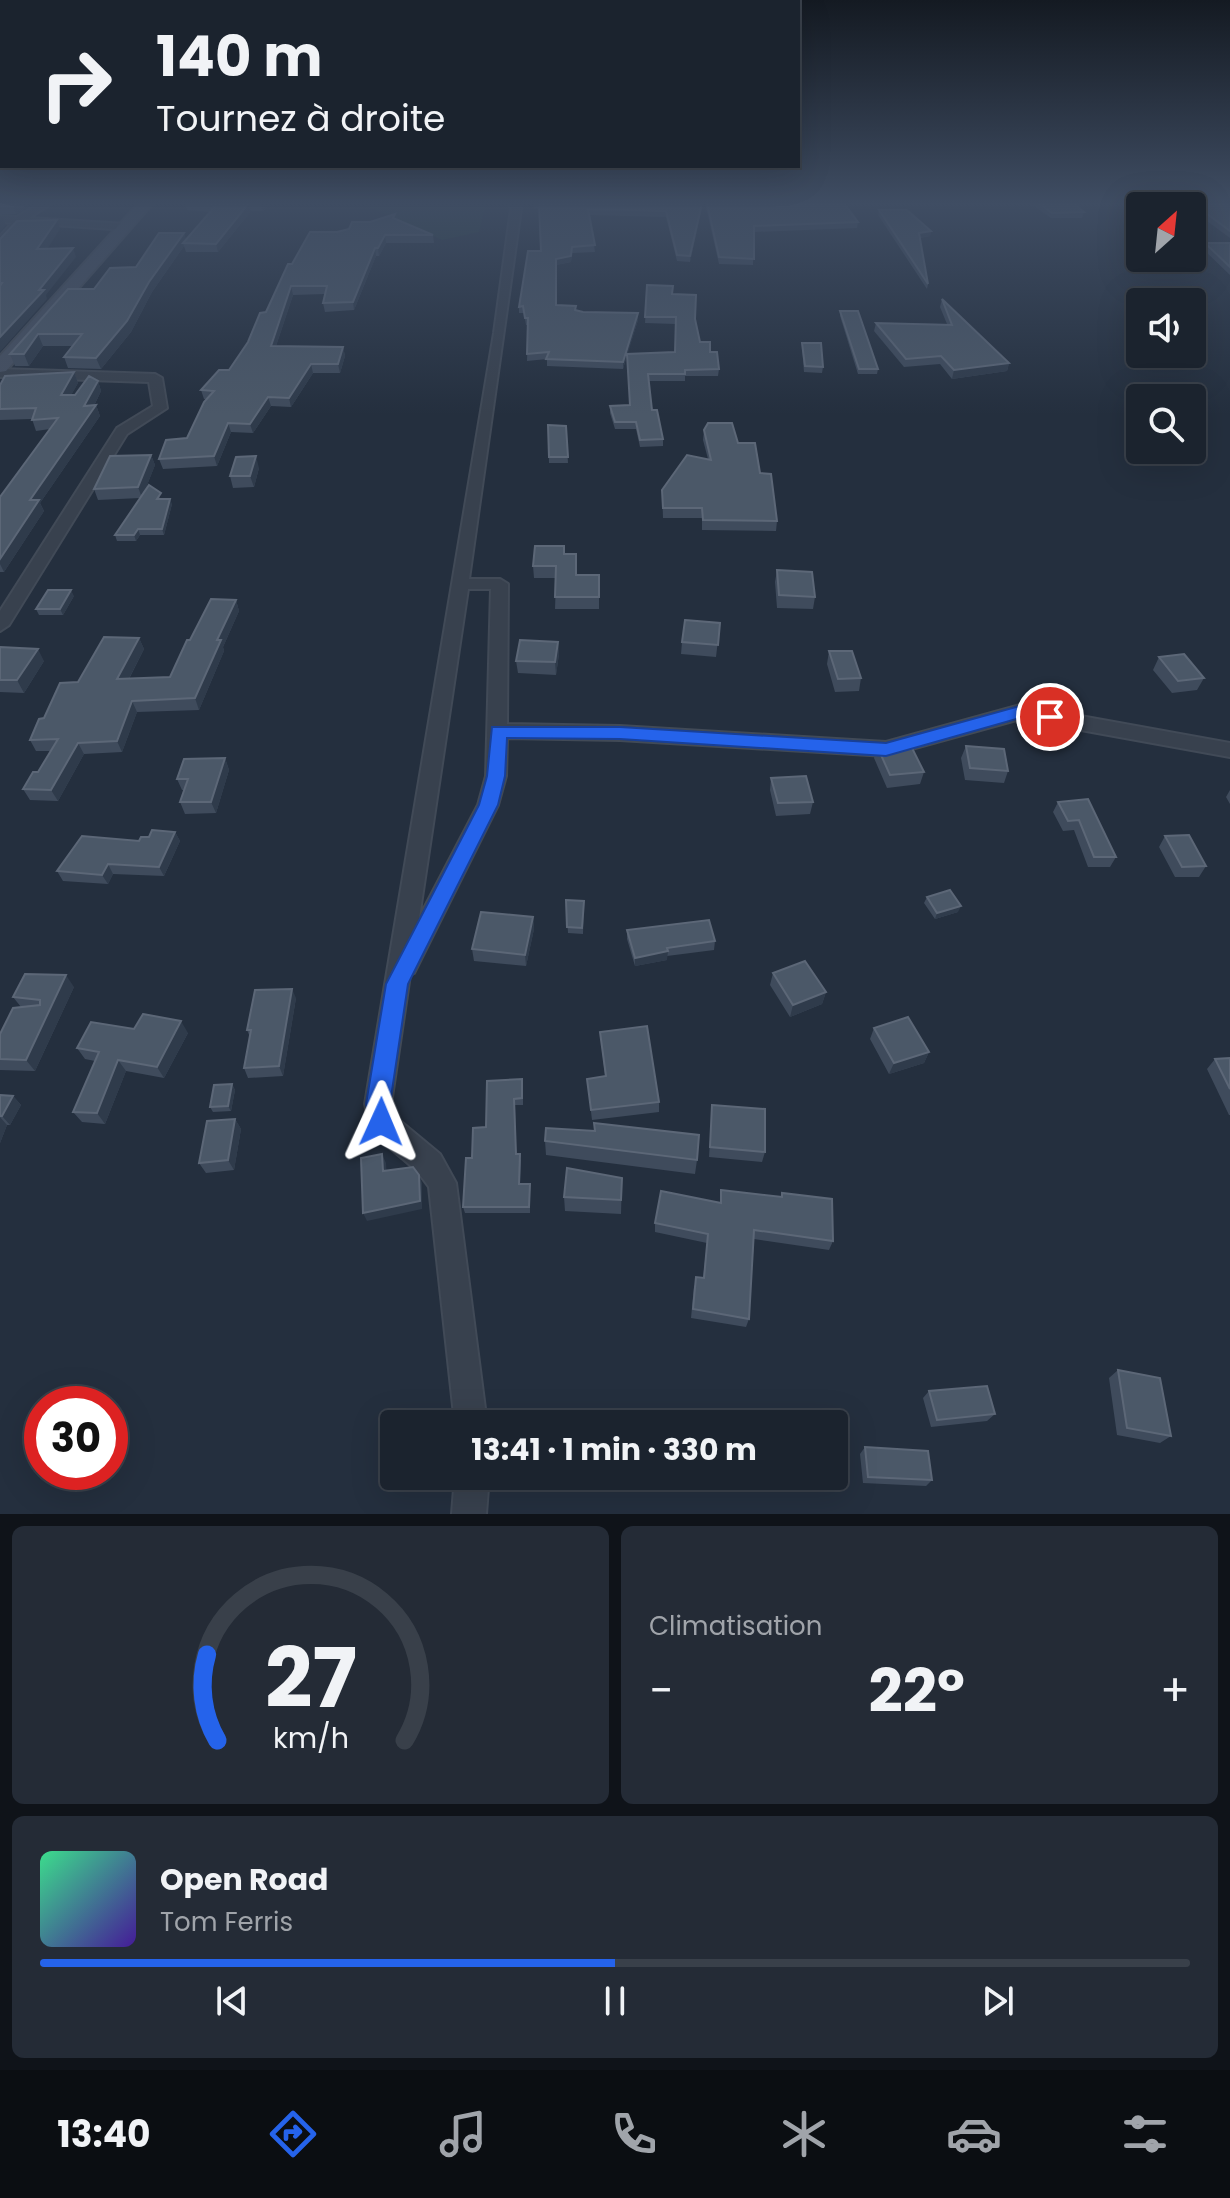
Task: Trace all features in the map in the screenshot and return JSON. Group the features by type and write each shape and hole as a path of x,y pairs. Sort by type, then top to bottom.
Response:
{"street":[{"path":"0,370 86,274"},
{"path":"469,1410 442,1183 430,1164 381,1122 378,1104 508,274"},
{"path":"0,370 155,378 160,408 122,431 0,625"},
{"path":"397,984 488,805 496,776 500,584 459,584"},
{"path":"499,731 620,733 886,749 1020,712 1230,750"},
{"path":"469,1514 471,1490"}],"building":[{"path":"0,274 52,274 39,290 44,290 0,337 2,283"},
{"path":"106,274 155,274 127,321 96,358 64,357 82,334 38,334 24,354 10,354 68,289 94,289"},
{"path":"284,274 365,274 353,302 323,303 327,286 291,286 271,346 343,347 338,364 311,364 289,398 268,397 250,424 228,423 214,456 159,459 166,440 187,438 204,402 214,391 201,390 219,370 229,370 248,342 260,313 266,312"},
{"path":"524,274 556,274 556,305 576,306 575,310 583,312 638,313 623,362 546,359 549,352 527,354 528,318 525,318 523,306 519,307"},
{"path":"647,285 673,286 672,294 696,295 695,319 700,342 710,342 710,352 717,352 719,369 685,370 685,374 648,374 652,410 657,410 663,439 640,440 636,422 615,422 610,406 630,405 627,354 675,352 676,317 645,317"},
{"path":"942,299 1009,363 954,370 941,356 906,359 876,323 952,325"},
{"path":"840,311 858,311 878,369 859,369"},
{"path":"802,343 821,343 823,367 805,366"},
{"path":"74,372 61,395 75,395 89,376 98,381 84,406 96,405 30,500 39,500 0,559 0,497 58,418 32,420 36,408 0,409 0,385 5,376"},
{"path":"708,423 732,423 738,443 755,443 760,473 771,474 777,521 703,520 702,508 663,508 662,490 687,455 711,460 704,430"},
{"path":"548,425 566,426 568,457 549,457"},
{"path":"151,455 138,487 94,489 110,456"},
{"path":"256,456 250,476 230,476 236,457"},
{"path":"149,485 161,493 157,499 170,499 162,529 138,529 134,535 115,535"},
{"path":"535,546 564,546 564,554 576,554 576,575 599,575 599,597 555,597 556,566 533,566"},
{"path":"777,570 812,572 815,597 779,595"},
{"path":"48,590 71,590 60,609 36,609"},
{"path":"211,599 236,600 195,698 132,701 117,741 78,743 51,790 23,789 33,772 38,772 58,739 30,740 39,719 44,718 60,683 78,682 104,637 139,638 117,679 170,677"},
{"path":"685,620 720,623 718,645 682,642"},
{"path":"520,640 558,642 555,662 516,661"},
{"path":"0,647 38,649 17,680 0,680"},
{"path":"829,651 852,651 861,678 838,679"},
{"path":"1184,654 1204,678 1178,681 1159,657"},
{"path":"909,742 924,772 890,775 877,746"},
{"path":"966,746 1004,749 1008,771 970,768"},
{"path":"225,758 211,802 180,802 188,779 177,779 184,759"},
{"path":"806,776 813,802 778,803 771,778"},
{"path":"1088,799 1116,857 1094,857 1079,820 1068,821 1058,802"},
{"path":"152,830 175,832 159,867 108,864 102,875 57,871 82,836 139,841 141,837 149,837"},
{"path":"1189,835 1206,866 1182,867 1165,836"},
{"path":"950,890 961,906 937,913 927,897"},
{"path":"566,900 584,901 582,928 567,927"},
{"path":"481,912 533,917 525,955 472,949"},
{"path":"709,920 715,941 667,948 668,951 635,958 627,930"},
{"path":"805,961 826,992 793,1005 773,973"},
{"path":"25,974 66,975 26,1060 0,1059 0,1034 13,1008 40,1005 40,1000 13,997"},
{"path":"292,989 279,1066 244,1068 255,990"},
{"path":"143,1014 181,1021 157,1067 118,1060 97,1113 73,1112 99,1052 77,1048 91,1022 134,1029"},
{"path":"908,1017 929,1052 894,1063 874,1028"},
{"path":"647,1026 659,1102 591,1110 587,1079 606,1076 600,1032"},
{"path":"1230,1058 1230,1089 1215,1059"},
{"path":"522,1079 522,1098 514,1099 516,1154 520,1154 519,1184 530,1184 529,1207 463,1207 466,1158 472,1158 473,1128 486,1127 487,1081"},
{"path":"232,1084 228,1106 210,1107 214,1085"},
{"path":"0,1095 13,1096 2,1116 0,1116"},
{"path":"712,1105 765,1109 765,1152 710,1147"},
{"path":"235,1119 228,1160 199,1163 207,1121"},
{"path":"594,1123 699,1135 697,1160 545,1141 546,1128 595,1131"},
{"path":"382,1154 383,1171 413,1167 419,1175 420,1201 363,1213 361,1158"},
{"path":"567,1168 622,1178 621,1200 564,1197"},
{"path":"721,1190 832,1199 833,1241 754,1230 749,1319 693,1309 696,1277 704,1278 708,1234 655,1223 661,1191 721,1203"},
{"path":"1118,1370 1160,1378 1171,1436 1127,1428"},
{"path":"987,1386 995,1414 937,1420 929,1391"},
{"path":"865,1447 928,1451 932,1480 868,1477"}],"route":[{"path":"381,1122 378,1104 397,984 488,805 496,776 499,731 620,733 886,749 1020,712 1050,717"}]}
